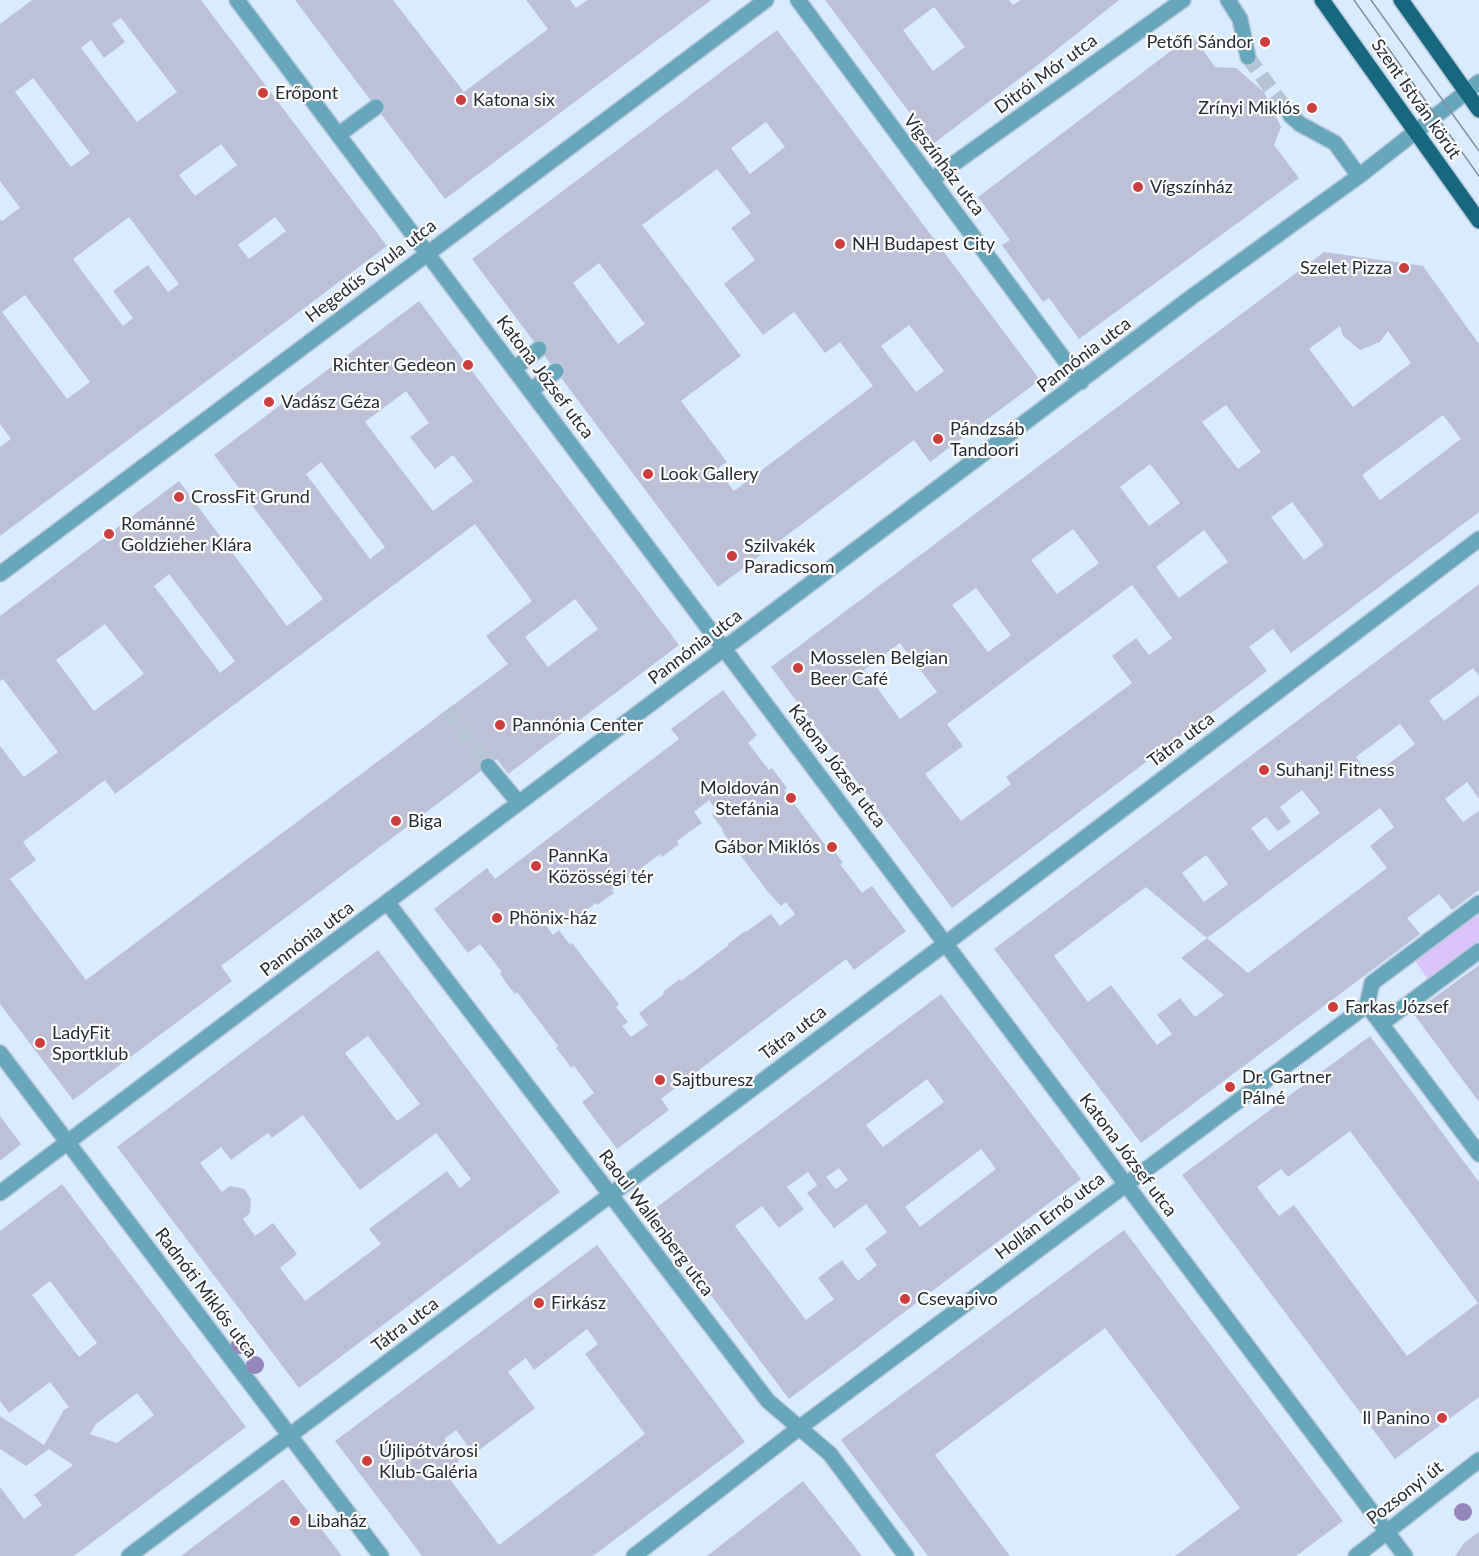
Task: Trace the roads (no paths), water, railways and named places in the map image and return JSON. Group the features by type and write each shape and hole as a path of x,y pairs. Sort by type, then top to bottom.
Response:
{"main road":[{"name":"Szent István körút","path":"1322,0 1479,221"},
{"path":"1401,0 1479,110"}],"street":[{"name":"Katona József utca","path":"237,0 1405,1556"},
{"name":"Hegedűs Gyula utca","path":"0,574 766,0"},
{"name":"Vígszínház utca","path":"798,0 1081,382"},
{"name":"Ditrói Mór utca","path":"931,180 1183,0"},
{"path":"1228,0 1240,19 1248,57"},
{"name":"Pannónia utca","path":"0,1194 1193,296 1359,176 1479,82"},
{"path":"338,135 376,107"},
{"path":"1290,115 1300,124 1335,143 1359,176"},
{"path":"514,369 539,349"},
{"path":"531,391 556,371"},
{"name":"Tátra utca","path":"129,1556 945,944 1479,539"},
{"path":"488,766 519,804"},
{"name":"Raoul Wallenberg utca","path":"387,902 768,1401 830,1454 906,1556"},
{"path":"1479,903 1372,983 1367,1005 1479,1154"},
{"path":"1381,1024 1479,951"},
{"name":"Hollán Ernő utca","path":"634,1556 799,1428 1367,1005"},
{"name":"Radnóti Miklós utca","path":"0,1053 381,1556"},
{"name":"Pozsonyi út","path":"1356,1556 1479,1460"}],"tunnel":[{"path":"1248,57 1290,115"},
{"path":"446,710 488,766"}],"tram line":[{"path":"1354,0 1479,176"},
{"path":"1371,0 1479,151"}],"place":[{"name":"Petőfi Sándor","path":"1265,42"},
{"name":"Erőpont","path":"263,93"},
{"name":"Katona six","path":"461,100"},
{"name":"Zrínyi Miklós","path":"1312,108"},
{"name":"Vígszínház","path":"1138,187"},
{"name":"NH Budapest City","path":"840,244"},
{"name":"Szelet Pizza","path":"1404,268"},
{"name":"Richter Gedeon","path":"468,365"},
{"name":"Vadász Géza","path":"269,402"},
{"name":"Pándzsáb Tandoori","path":"938,439"},
{"name":"Look Gallery","path":"648,474"},
{"name":"CrossFit Grund","path":"179,497"},
{"name":"Románné Goldzieher Klára","path":"109,534"},
{"name":"Szilvakék Paradicsom","path":"732,556"},
{"name":"Mosselen Belgian Beer Café","path":"798,668"},
{"name":"Pannónia Center","path":"500,725"},
{"name":"Suhanj! Fitness","path":"1264,770"},
{"name":"Moldován Stefánia","path":"791,798"},
{"name":"Biga","path":"396,821"},
{"name":"Gábor Miklós","path":"832,847"},
{"name":"PannKa Közösségi tér","path":"536,866"},
{"name":"Phönix-ház","path":"497,918"},
{"name":"Farkas József","path":"1333,1007"},
{"name":"LadyFit Sportklub","path":"40,1043"},
{"name":"Sajtburesz","path":"660,1080"},
{"name":"Dr. Gartner Pálné","path":"1230,1087"},
{"name":"Csevapivo","path":"905,1299"},
{"name":"Firkász","path":"539,1303"},
{"name":"Il Panino","path":"1442,1418"},
{"name":"Újlipótvárosi Klub-Galéria","path":"367,1461"},
{"name":"Libaház","path":"295,1521"}]}
